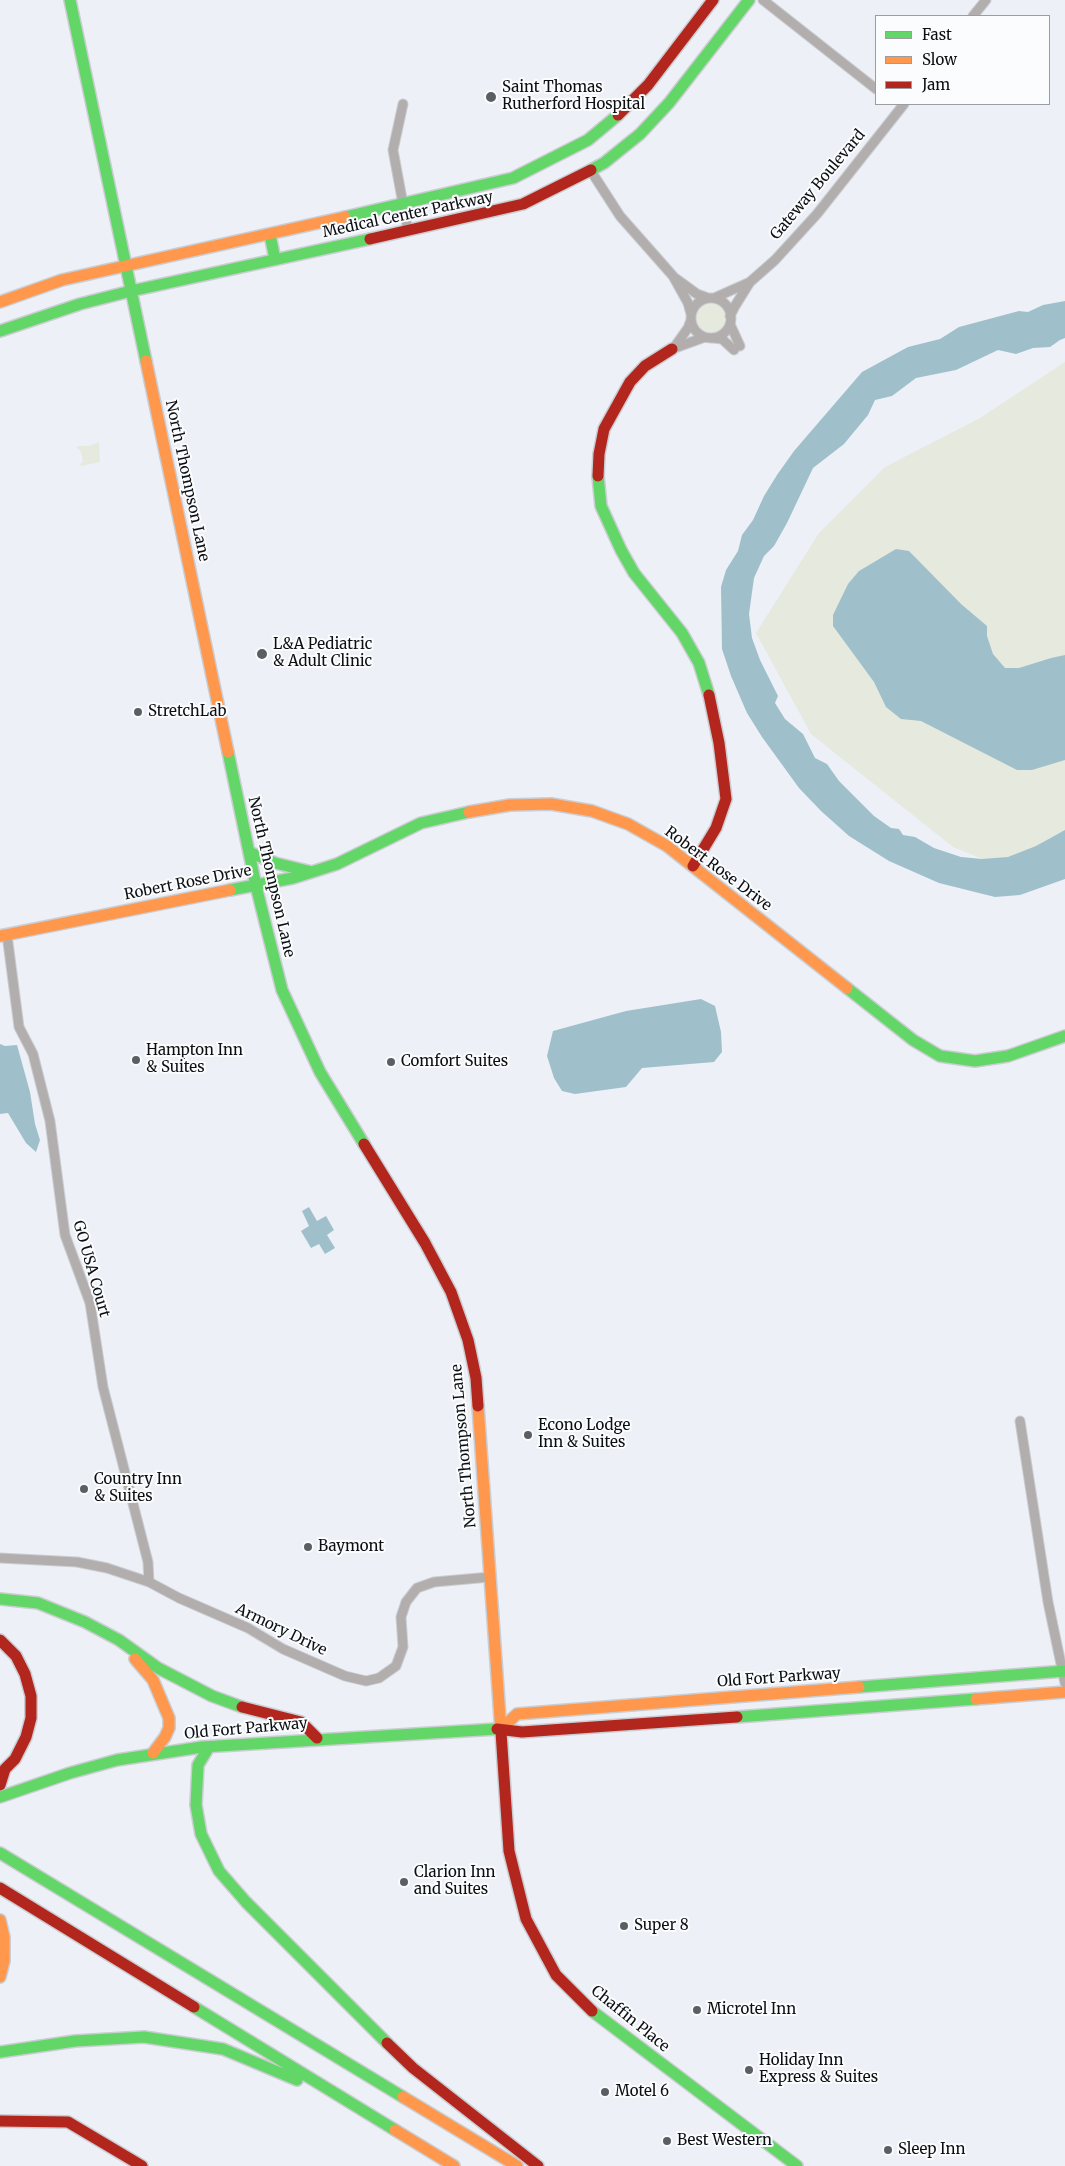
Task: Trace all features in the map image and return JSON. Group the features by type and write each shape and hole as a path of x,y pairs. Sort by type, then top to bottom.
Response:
{"main road":[{"name":"North Thompson Lane","path":"70,0 256,886 282,990 320,1072 425,1243 451,1292 468,1340 476,1378 501,1729"},
{"name":"Medical Center Parkway","path":"0,302 62,280 270,235 513,178 588,140 621,113 648,85 713,0"},
{"name":"Medical Center Parkway","path":"0,331 64,309 130,291 408,231 523,204 591,171 640,134 669,103 749,0"},
{"path":"270,235 275,259"},
{"path":"672,349 645,366 630,382 604,430 599,454 598,488 601,506 620,550 634,573 682,633 699,663 708,691 719,743 726,799 716,828 694,866"},
{"name":"Robert Rose Drive","path":"3,935 293,878 337,864 422,823 460,813 510,805 551,804 592,811 628,824 667,846 913,1040 940,1056 975,1061 1008,1056 1065,1036"},
{"path":"249,852 275,863 312,872"},
{"path":"0,1599 38,1603 85,1622 119,1640 158,1668 212,1696 246,1708 300,1722 317,1738"},
{"path":"85,1622 130,1654 153,1680 169,1718 169,1728 165,1737 153,1753"},
{"path":"0,1640 16,1656 25,1674 31,1696 30,1718 26,1736 15,1759 5,1769 0,1785"},
{"name":"Old Fort Parkway","path":"501,1729 517,1714 1064,1675"},
{"name":"Old Fort Parkway","path":"0,1797 70,1773 153,1753 209,1746 317,1738 501,1729 522,1732 577,1729 1065,1692"},
{"name":"Chaffin Place","path":"501,1729 510,1851 526,1919 556,1975 593,2012 797,2166"},
{"path":"209,1746 197,1770 196,1805 201,1834 219,1872 309,1966 413,2068 538,2166"},
{"path":"0,1853 517,2166"},
{"path":"0,1888 454,2166"},
{"path":"0,1920 4,1936 4,1961 0,1977"},
{"path":"0,2052 75,2041 144,2037 223,2050 344,2099"},
{"path":"0,2121 68,2122 142,2166"}],"street":[{"path":"763,0 875,88"},
{"path":"974,15 986,0"},
{"path":"403,104 392,150 408,231"},
{"name":"Gateway Boulevard","path":"750,282 775,260 817,214 899,105"},
{"path":"591,171 620,216 673,276 697,294 725,304 737,348 722,339 709,337 694,329 688,303 673,276"},
{"path":"672,349 688,328 697,302 750,282"},
{"path":"672,349 723,333 730,320 734,306 750,282"},
{"name":"GO USA Court","path":"3,935 19,1028 33,1054 50,1121 65,1235 90,1303 103,1387 148,1562 149,1582"},
{"path":"1020,1421 1048,1602 1064,1675"},
{"name":"Armory Drive","path":"0,1558 77,1562 107,1568 149,1582 248,1628 283,1649 344,1676 366,1682 379,1678 396,1666 403,1646 402,1618 406,1602 417,1588 434,1582 490,1577"}],"shaded area":[{"path":"710,302 716,303 721,307 725,312 725,324 721,329 716,333 710,334 704,333 699,329 695,324 694,318 695,312 699,307 704,303"},
{"path":"1065,362 1065,873 1017,873 953,847 811,734 756,633 819,533 885,467 980,418"},
{"path":"99,442 100,462 81,466 80,464 83,461 81,452 76,446 89,446"}],"water":[{"path":"1065,301 1065,338 1050,347 1033,348 1016,354 998,350 956,370 916,378 892,396 875,400 868,415 844,444 813,468 787,523 774,546 764,556 754,578 749,614 752,638 760,660 778,696 775,703 785,719 803,734 815,758 827,764 839,781 874,816 891,828 899,829 903,835 915,837 934,848 961,857 982,859 1008,857 1036,846 1065,830 1065,879 1020,895 995,897 939,883 889,861 849,836 799,788 747,713 731,676 722,649 721,587 726,570 738,551 742,535 753,520 764,496 777,475 794,451 862,372 908,347 940,339 959,327 1019,311 1028,312 1043,305"},
{"path":"896,549 909,551 961,604 987,626 987,636 993,654 1005,668 1019,668 1065,655 1065,760 1032,770 1017,770 921,721 901,719 886,707 874,682 833,626 833,615 848,584 859,571"},
{"path":"701,999 715,1006 721,1032 722,1052 714,1062 642,1068 626,1087 575,1094 562,1091 554,1078 547,1056 553,1031 626,1011"},
{"path":"0,1044 5,1046 17,1045 30,1092 35,1124 40,1140 36,1152 26,1143 8,1113 0,1114"},
{"path":"309,1207 317,1221 326,1216 334,1230 327,1235 335,1248 325,1254 319,1244 311,1248 301,1231 309,1226 302,1211"}],"traffic: fast":[{"path":"70,0 146,361"},
{"path":"591,170 604,163 640,134 669,103 749,0"},
{"path":"345,217 513,178 588,140 618,115"},
{"path":"270,235 275,259"},
{"path":"0,331 80,304 131,291 370,239"},
{"path":"598,476 601,506 621,550 634,573 682,633 699,663 709,695"},
{"path":"228,752 256,886 282,990 320,1072 364,1144"},
{"path":"230,890 293,878 337,864 421,823 469,812"},
{"path":"249,852 275,863 312,872"},
{"path":"847,988 913,1040 940,1056 975,1061 1008,1056 1065,1036"},
{"path":"0,1599 38,1603 85,1622 119,1640 158,1668 212,1696 242,1707"},
{"path":"859,1687 1065,1671"},
{"path":"737,1717 976,1699"},
{"path":"0,1797 70,1773 117,1760 202,1747 497,1729"},
{"path":"209,1747 198,1765 196,1805 201,1834 219,1871 246,1902 387,2043"},
{"path":"0,1853 403,2097"},
{"path":"194,2007 395,2130"},
{"path":"592,2011 797,2166"},
{"path":"0,2052 75,2041 144,2037 223,2049 297,2080"}],"traffic: slow":[{"path":"0,302 62,280 345,217"},
{"path":"146,361 228,752"},
{"path":"469,812 510,805 551,804 592,811 628,824 667,846 847,988"},
{"path":"0,936 230,890"},
{"path":"478,1406 501,1732"},
{"path":"135,1659 153,1680 169,1718 169,1728 165,1737 153,1753"},
{"path":"501,1729 517,1714 859,1687"},
{"path":"976,1699 1065,1692"},
{"path":"0,1920 4,1937 4,1961 0,1977"},
{"path":"403,2097 517,2166"},
{"path":"395,2130 454,2166"}],"traffic: jam":[{"path":"618,115 648,85 713,0"},
{"path":"370,239 523,204 591,170"},
{"path":"598,476 599,454 604,429 630,382 645,366 672,349"},
{"path":"693,866 716,828 726,799 719,743 709,695"},
{"path":"364,1144 425,1243 451,1292 468,1340 476,1378 478,1406"},
{"path":"0,1640 16,1656 25,1674 31,1696 31,1718 26,1737 15,1759 5,1769 0,1785"},
{"path":"242,1707 301,1722 317,1738"},
{"path":"497,1729 522,1732 737,1717"},
{"path":"501,1732 509,1851 526,1919 556,1975 592,2011"},
{"path":"0,1888 194,2007"},
{"path":"387,2043 413,2068 538,2166"},
{"path":"0,2121 68,2122 142,2166"}],"place":[{"name":"Saint Thomas Rutherford Hospital","path":"491,97"},
{"name":"L&A Pediatric & Adult Clinic","path":"262,654"},
{"name":"StretchLab","path":"138,712"},
{"name":"Hampton Inn & Suites","path":"136,1060"},
{"name":"Comfort Suites","path":"391,1062"},
{"name":"Econo Lodge Inn & Suites","path":"528,1435"},
{"name":"Country Inn & Suites","path":"84,1489"},
{"name":"Baymont","path":"308,1547"},
{"name":"Clarion Inn and Suites","path":"404,1882"},
{"name":"Super 8","path":"624,1926"},
{"name":"Microtel Inn","path":"697,2010"},
{"name":"Holiday Inn Express & Suites","path":"749,2070"},
{"name":"Motel 6","path":"605,2092"},
{"name":"Best Western","path":"667,2141"},
{"name":"Sleep Inn","path":"888,2150"}]}
